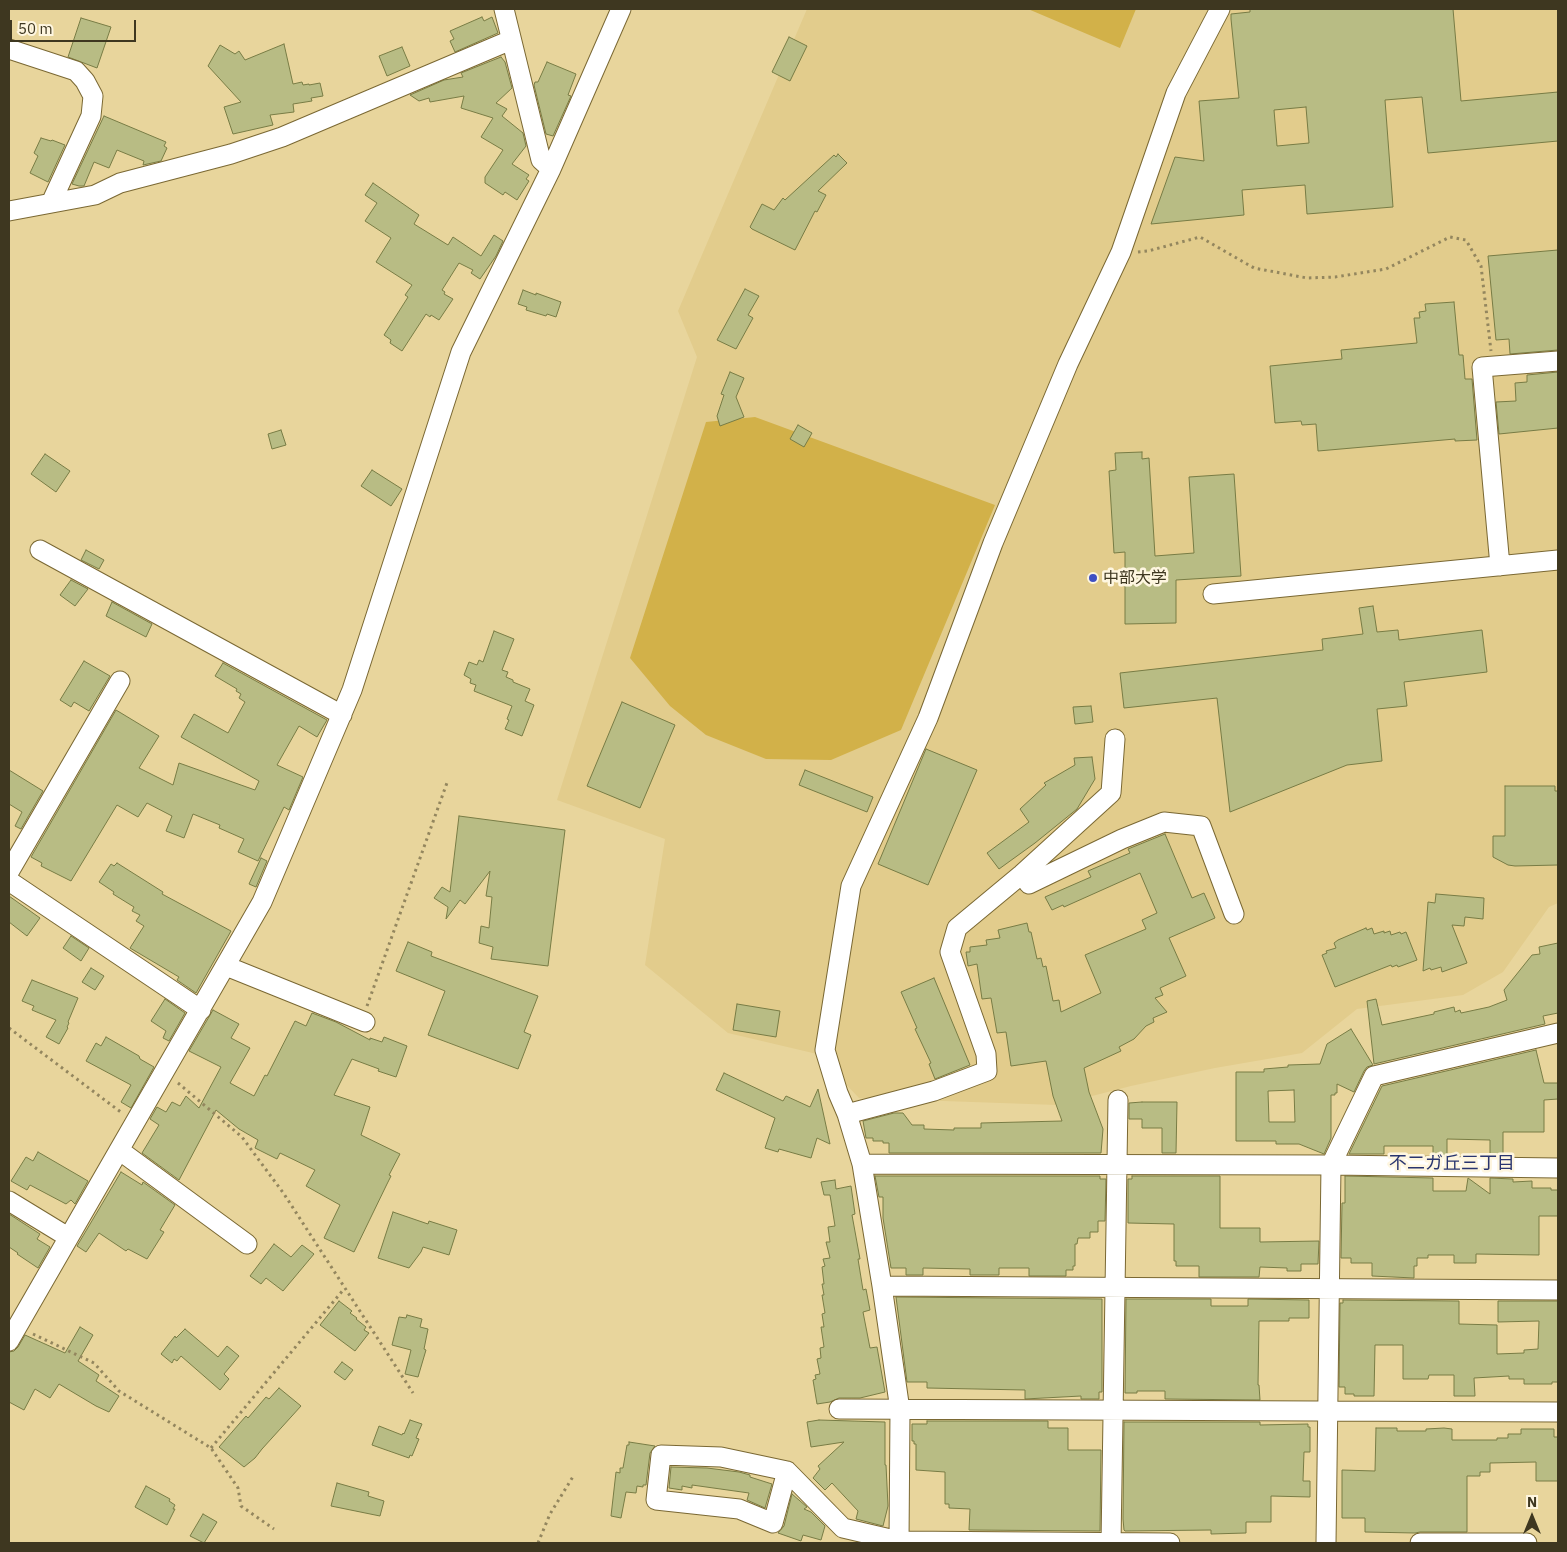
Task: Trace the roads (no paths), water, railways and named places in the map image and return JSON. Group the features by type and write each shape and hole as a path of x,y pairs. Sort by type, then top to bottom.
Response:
{"street":[{"path":"504,9 541,160 552,169"},
{"path":"12,1334 262,902 352,690 461,352 552,169 621,9"},
{"path":"899,1542 900,1410 882,1286 862,1164 825,1050 851,886 928,718 993,544 1068,364 1121,252 1176,93 1220,9"},
{"path":"9,211 95,195 120,183 231,154 282,137 511,40"},
{"path":"9,49 76,71 85,80 93,96 91,116 51,203"},
{"path":"1500,566 1482,367 1558,361"},
{"path":"40,550 342,715"},
{"path":"1213,594 1558,560"},
{"path":"9,872 120,681"},
{"path":"847,1114 934,1091 987,1071 986,1054 950,952 957,928 1022,874 1111,793 1115,739"},
{"path":"1022,874 1029,884 1122,839 1164,822 1201,826 1234,914"},
{"path":"9,881 201,1010"},
{"path":"226,966 363,1022"},
{"path":"1326,1543 1331,1165 1374,1076 1558,1033"},
{"path":"1111,1543 1118,1100"},
{"path":"119,1150 248,1244"},
{"path":"862,1164 1331,1165 1558,1168"},
{"path":"9,1200 68,1237"},
{"path":"882,1286 1558,1290"},
{"path":"840,1409 1558,1412"},
{"path":"787,1471 773,1522 739,1509 656,1500 661,1456 721,1457 787,1471 843,1528 899,1542 1170,1543"},
{"path":"1420,1543 1527,1543"}],"place":[{"name":"中部大学","path":"1093,578"}],"district":[{"name":"不二ガ丘三丁目","path":"1452,1164"}]}
